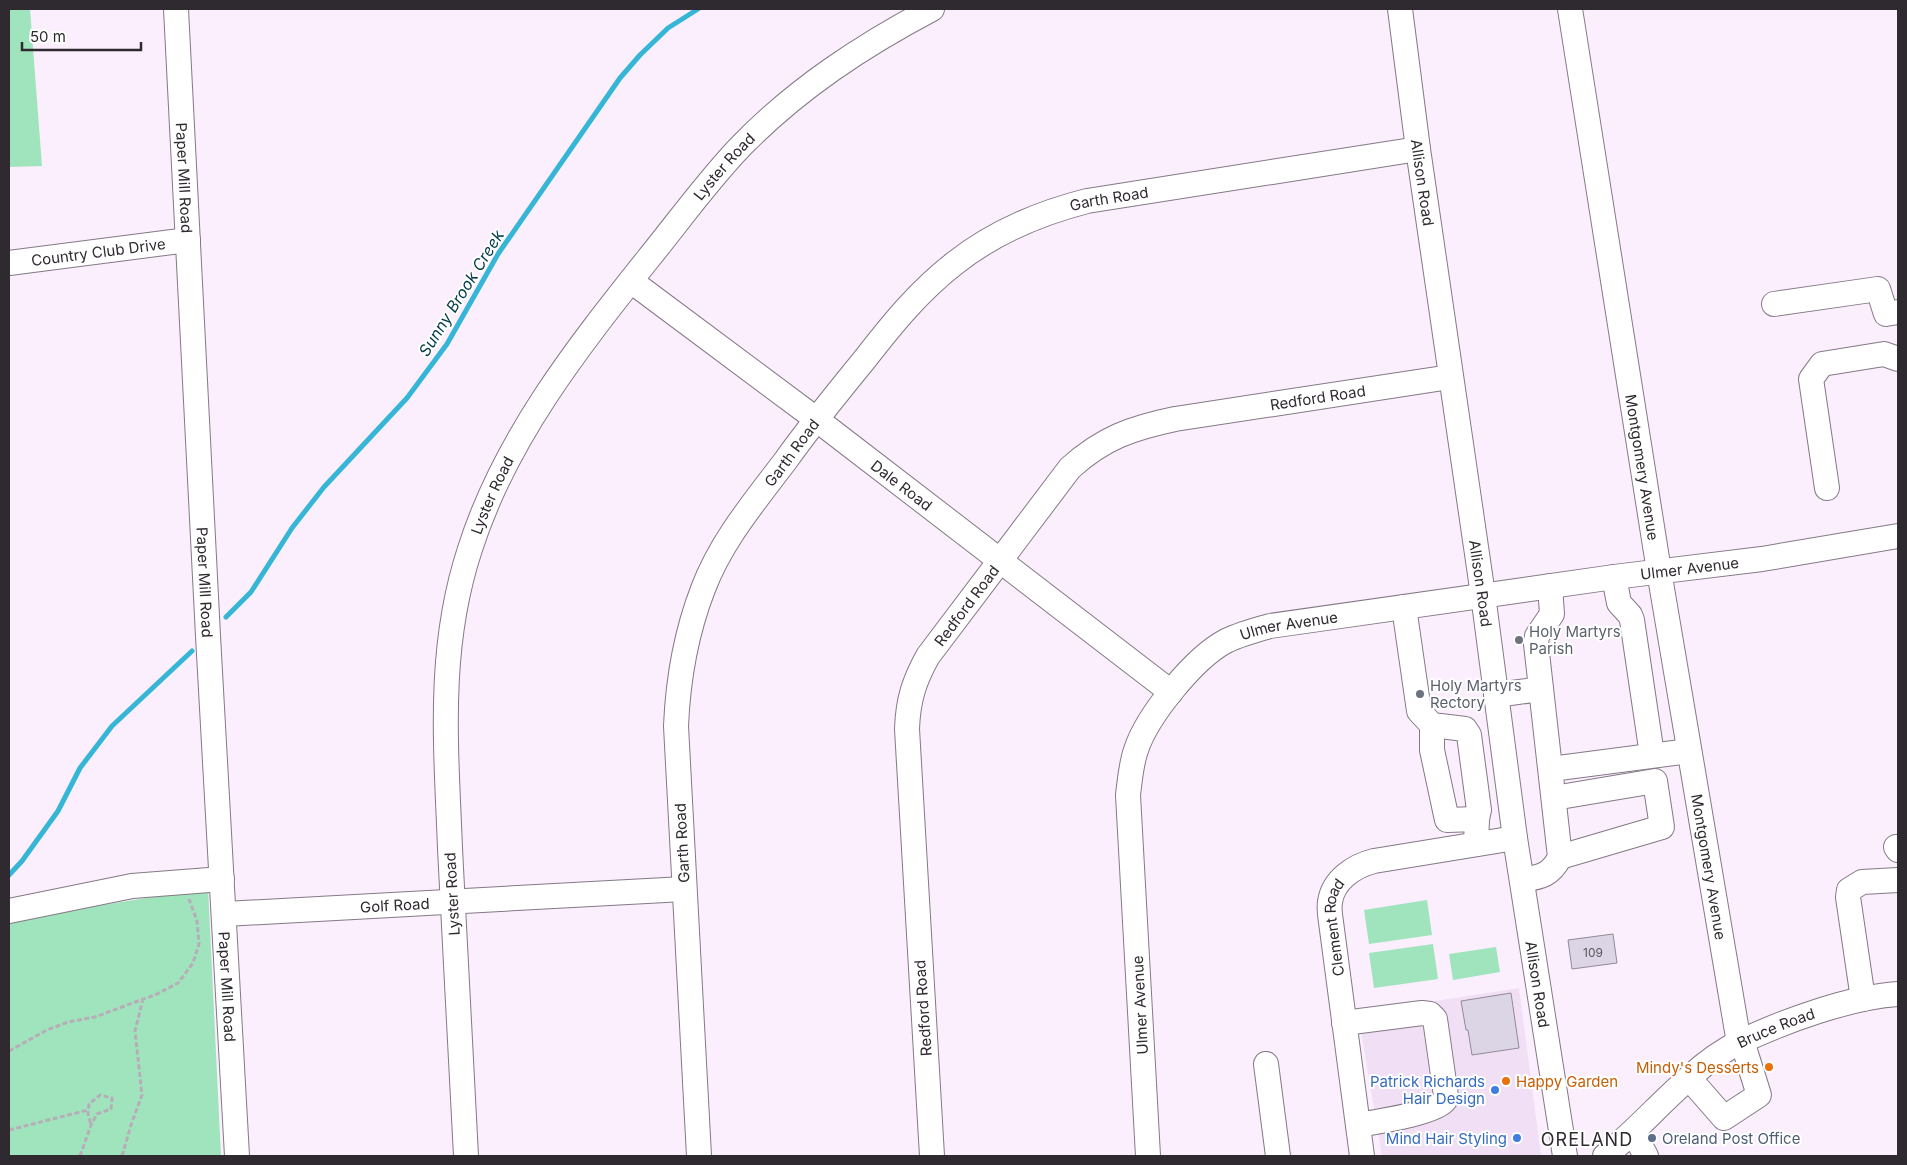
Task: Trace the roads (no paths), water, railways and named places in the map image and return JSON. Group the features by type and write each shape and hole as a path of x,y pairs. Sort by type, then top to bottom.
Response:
{"street":[{"name":"Paper Mill Road","path":"176,9 208,646 225,914 237,1156"},
{"name":"Lyster Road","path":"466,1156 445,724 446,681 455,609 470,549 497,480 544,397 631,281 721,169 765,122 823,74 886,33 932,9"},
{"name":"Allison Road","path":"1400,9 1450,376 1483,595 1515,838 1565,1156"},
{"name":"Montgomery Avenue","path":"1570,9 1689,751 1740,1042 1759,1095 1724,1118 1689,1078"},
{"name":"Garth Road","path":"699,1156 676,726 679,682 693,617 703,588 729,537 816,418 909,304 932,281 956,262 1011,228 1058,209 1087,201 1418,149"},
{"name":"Country Club Drive","path":"9,263 188,240"},
{"name":"Dale Road","path":"631,281 816,418 1171,692"},
{"path":"1774,304 1878,289 1886,314 1898,312"},
{"path":"1827,488 1811,379 1822,364 1884,354 1898,359"},
{"name":"Redford Road","path":"932,1156 908,771 908,707 912,691 928,656 1070,468 1084,455 1116,435 1175,419 1450,376"},
{"name":"Ulmer Avenue","path":"1148,1156 1128,795 1130,773 1136,748 1148,726 1171,692 1198,662 1212,650 1246,633 1270,626 1614,577 1762,559 1898,536"},
{"path":"1614,577 1618,603 1630,615 1632,620 1652,755"},
{"path":"1522,880 1540,878 1554,868 1560,856 1536,644 1536,636 1552,614 1550,586"},
{"path":"1404,607 1420,710 1432,725 1432,750 1447,820 1477,819"},
{"path":"1496,695 1541,689"},
{"path":"1432,725 1467,732 1477,724 1500,720"},
{"path":"1467,732 1479,810 1476,844"},
{"path":"1550,769 1689,751"},
{"path":"1554,798 1655,781 1662,826 1560,856"},
{"name":"Clement Road","path":"1362,1156 1331,922 1330,903 1333,892 1339,883 1360,864 1515,838"},
{"path":"9,911 132,886 222,879"},
{"path":"1863,999 1848,897 1849,890 1862,882 1898,880"},
{"name":"Golf Road","path":"225,914 684,889"},
{"name":"Bruce Road","path":"1605,1156 1689,1078 1717,1056 1740,1042 1813,1013 1863,999 1898,994"},
{"path":"1344,1023 1422,1013 1430,1014 1435,1019 1446,1096 1440,1106 1400,1118 1358,1125"},
{"path":"1266,1064 1278,1156"},
{"path":"1632,1132 1646,1156"}],"waterway":[{"name":"Sunny Brook Creek","path":"226,617 251,592 292,528 324,487 407,398 447,344 498,254 620,78 640,55 668,28 698,9"},
{"name":"Sunny Brook Creek","path":"9,875 22,861 58,811 80,768 112,726 192,651"}],"place":[{"name":"Holy Martyrs Parish","path":"1519,640"},
{"name":"Holy Martyrs Rectory","path":"1420,694"},
{"name":"Mindy's Desserts","path":"1769,1067"},
{"name":"Happy Garden","path":"1506,1081"},
{"name":"Patrick Richards Hair Design","path":"1495,1090"},
{"name":"Mind Hair Styling","path":"1517,1138"},
{"name":"Oreland Post Office","path":"1652,1138"}],"district":[{"name":"ORELAND","path":"1587,1139"}]}
